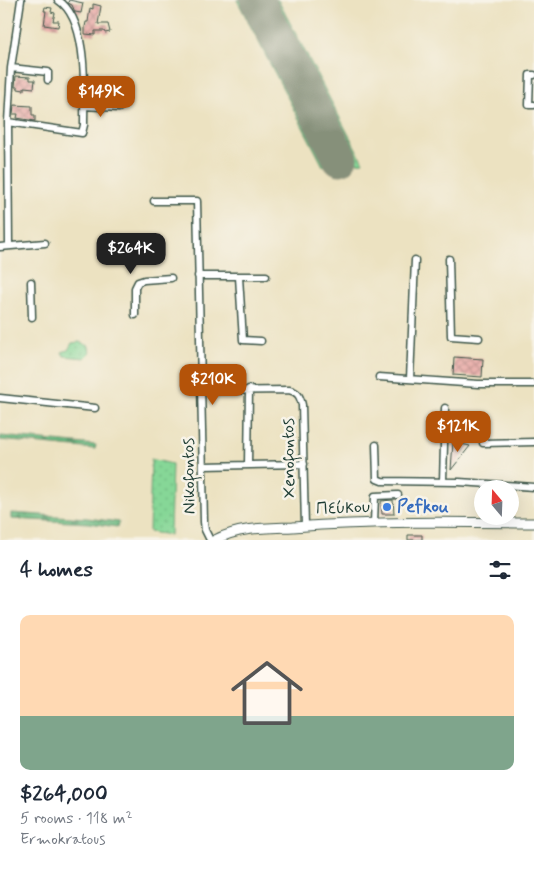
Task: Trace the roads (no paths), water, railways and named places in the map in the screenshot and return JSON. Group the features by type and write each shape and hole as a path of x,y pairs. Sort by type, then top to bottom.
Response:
{"main road":[{"name":"Πεύκου","path":"215,540 249,529 374,522 534,523"}],"street":[{"path":"9,246 8,122 12,68 21,0"},
{"path":"8,122 82,133 84,125 83,52 78,27 64,4 58,0"},
{"path":"12,68 48,72 48,80"},
{"path":"534,75 530,75 529,104 534,105"},
{"path":"84,106 119,108"},
{"path":"0,183 8,182"},
{"name":"Nikofontos","path":"154,201 197,201 204,522 205,530 210,540"},
{"path":"0,247 44,244"},
{"path":"448,259 451,336 479,338"},
{"path":"410,379 415,260"},
{"path":"198,276 266,276"},
{"path":"239,277 244,340 261,341"},
{"path":"135,315 135,288 138,282 171,278"},
{"path":"31,282 32,317"},
{"path":"379,376 478,384 534,384"},
{"path":"202,391 249,389 248,466"},
{"name":"Xenofontos","path":"249,389 289,390 296,392 300,396 302,405 305,526"},
{"path":"0,398 95,408"},
{"path":"443,481 445,408"},
{"path":"483,443 534,442"},
{"path":"376,445 377,479 382,482 443,481 534,486"},
{"path":"204,466 304,464"},
{"path":"374,522 375,496 398,495"}],"place":[{"name":"Pefkou","path":"387,507"}]}
